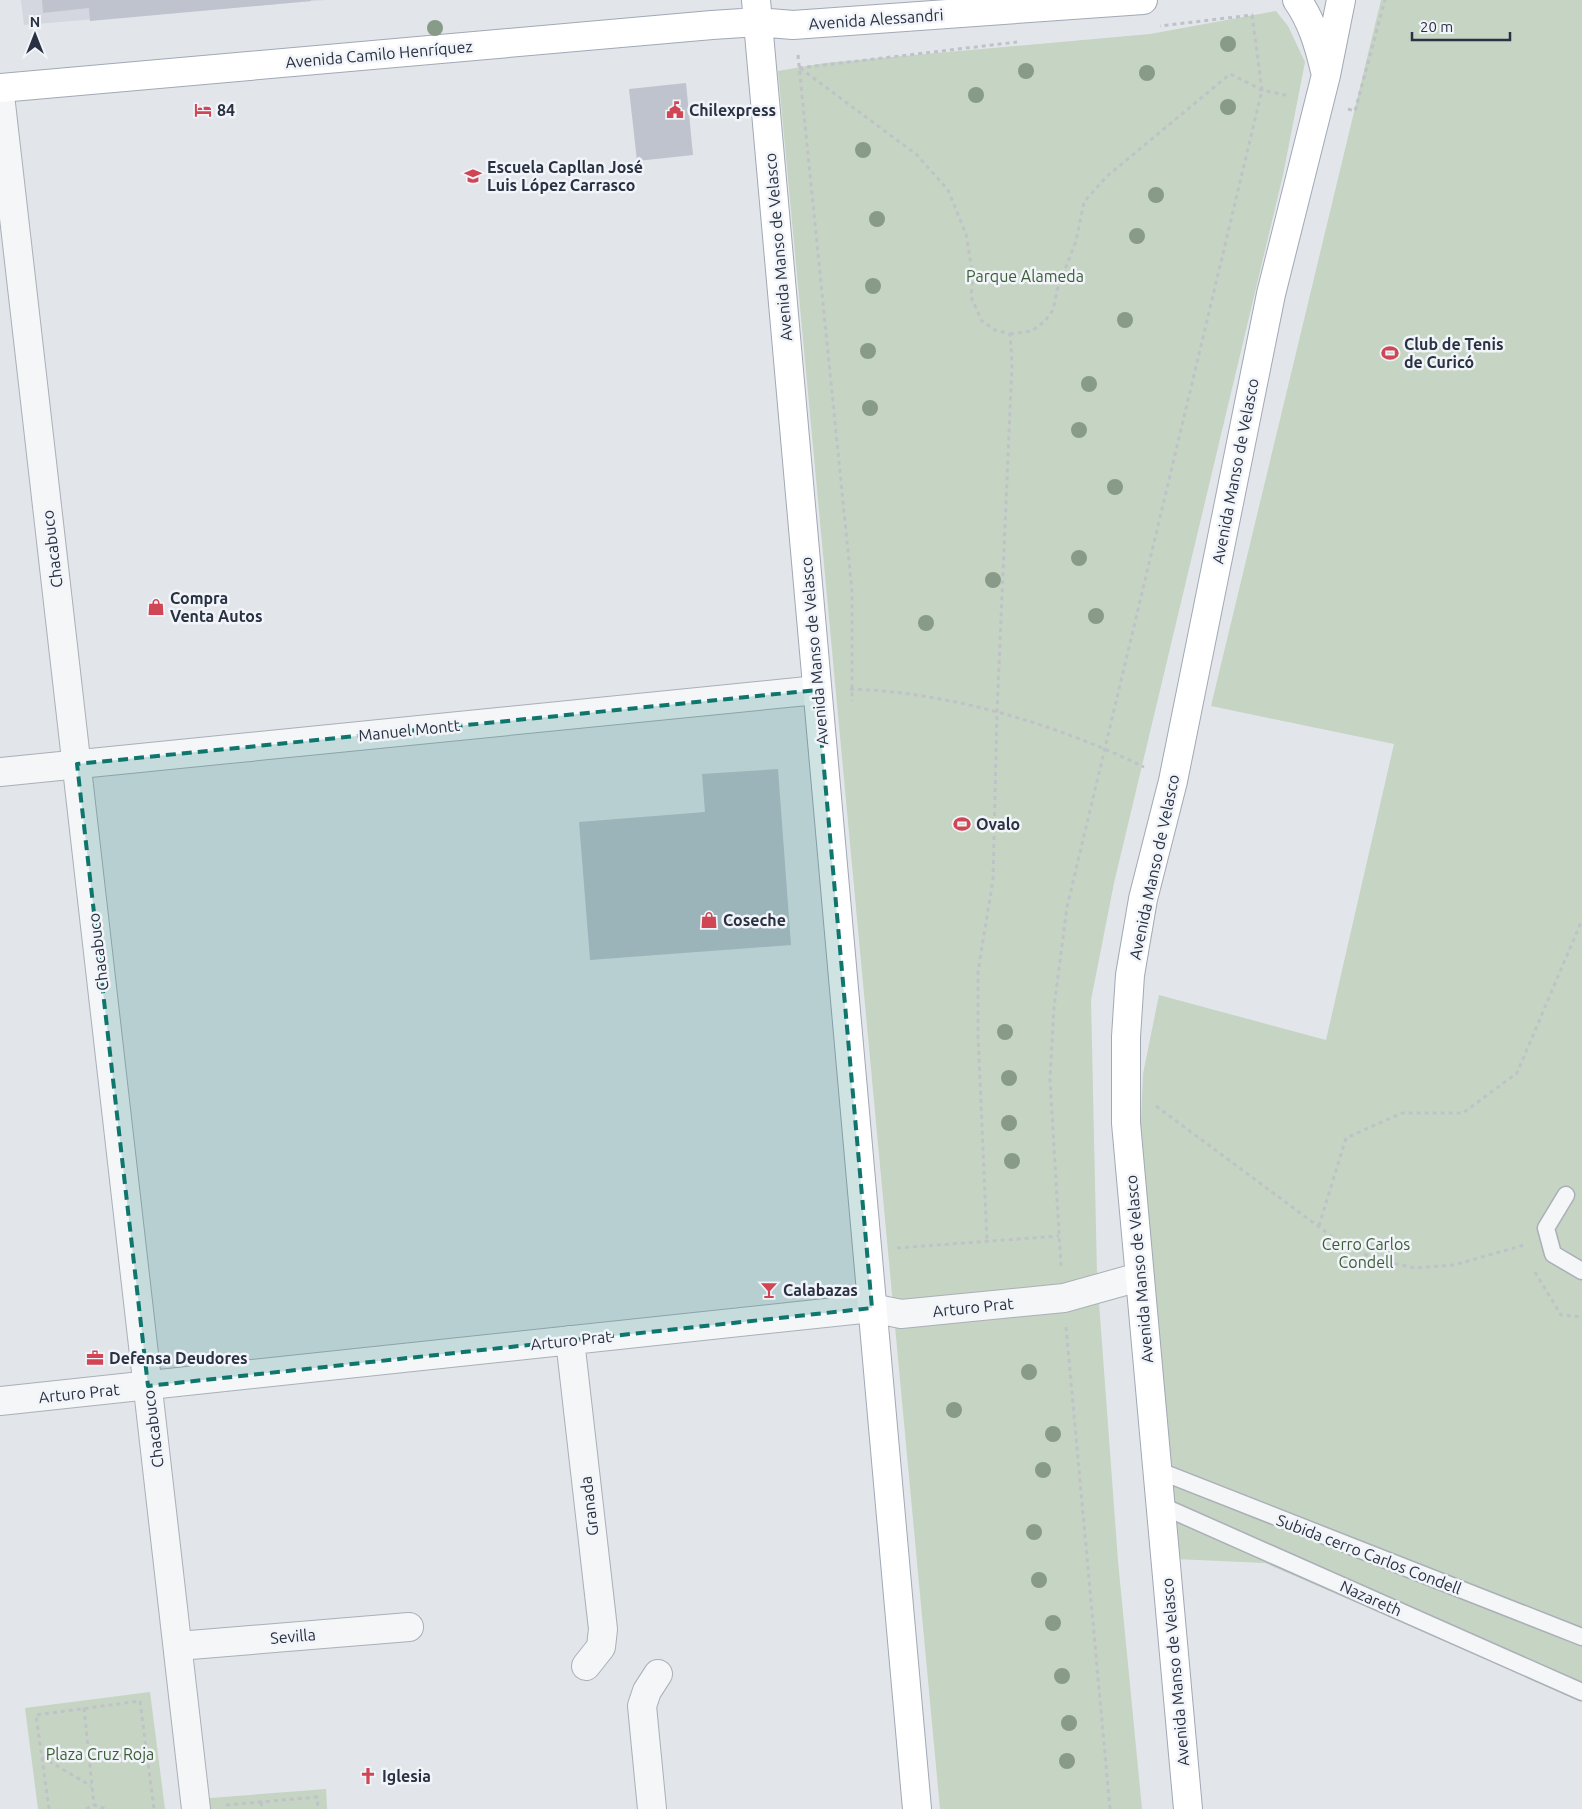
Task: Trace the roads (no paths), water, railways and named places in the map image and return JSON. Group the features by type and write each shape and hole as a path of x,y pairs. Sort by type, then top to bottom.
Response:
{"main road":[{"name":"Avenida Alessandri","path":"757,11 793,25 1143,0"},
{"path":"1298,0 1309,19 1319,46 1326,75"},
{"name":"Avenida Manso de Velasco","path":"1188,1809 1139,1277 1125,1085 1130,975 1143,899 1173,781 1271,294 1326,75 1341,0"},
{"name":"Avenida Camilo Henríquez","path":"0,88 757,11"},
{"name":"Avenida Manso de Velasco","path":"757,11 917,1809"}],"street":[{"name":"Chacabuco","path":"0,94 178,1646 209,1807"},
{"name":"Manuel Montt","path":"0,772 817,690"},
{"name":"Arturo Prat","path":"0,1401 872,1308 901,1314 1064,1298 1139,1277"},
{"name":"Granada","path":"570,1340 603,1629 601,1647 586,1666"},
{"name":"Sevilla","path":"178,1646 409,1626"},
{"path":"652,1809 642,1706 647,1691 658,1674"}],"lane":[{"path":"1566,1195 1546,1228 1553,1254 1582,1271"},
{"name":"Subida cerro Carlos Condell","path":"1157,1470 1582,1637"},
{"name":"Nazareth","path":"1160,1505 1582,1692"}],"place":[{"name":"84","path":"203,110"},
{"name":"Chilexpress","path":"675,110"},
{"name":"Escuela Capllan José Luis López Carrasco","path":"473,176"},
{"name":"Club de Tenis de Curicó","path":"1390,353"},
{"name":"Compra Venta Autos","path":"156,607"},
{"name":"Ovalo","path":"962,824"},
{"name":"Coseche","path":"709,920"},
{"name":"Calabazas","path":"769,1290"},
{"name":"Defensa Deudores","path":"95,1358"},
{"name":"Iglesia","path":"368,1776"}],"park label":[{"name":"Parque Alameda","path":"1025,276"},
{"name":"Cerro Carlos Condell","path":"1366,1253"},
{"name":"Plaza Cruz Roja","path":"100,1754"}]}
